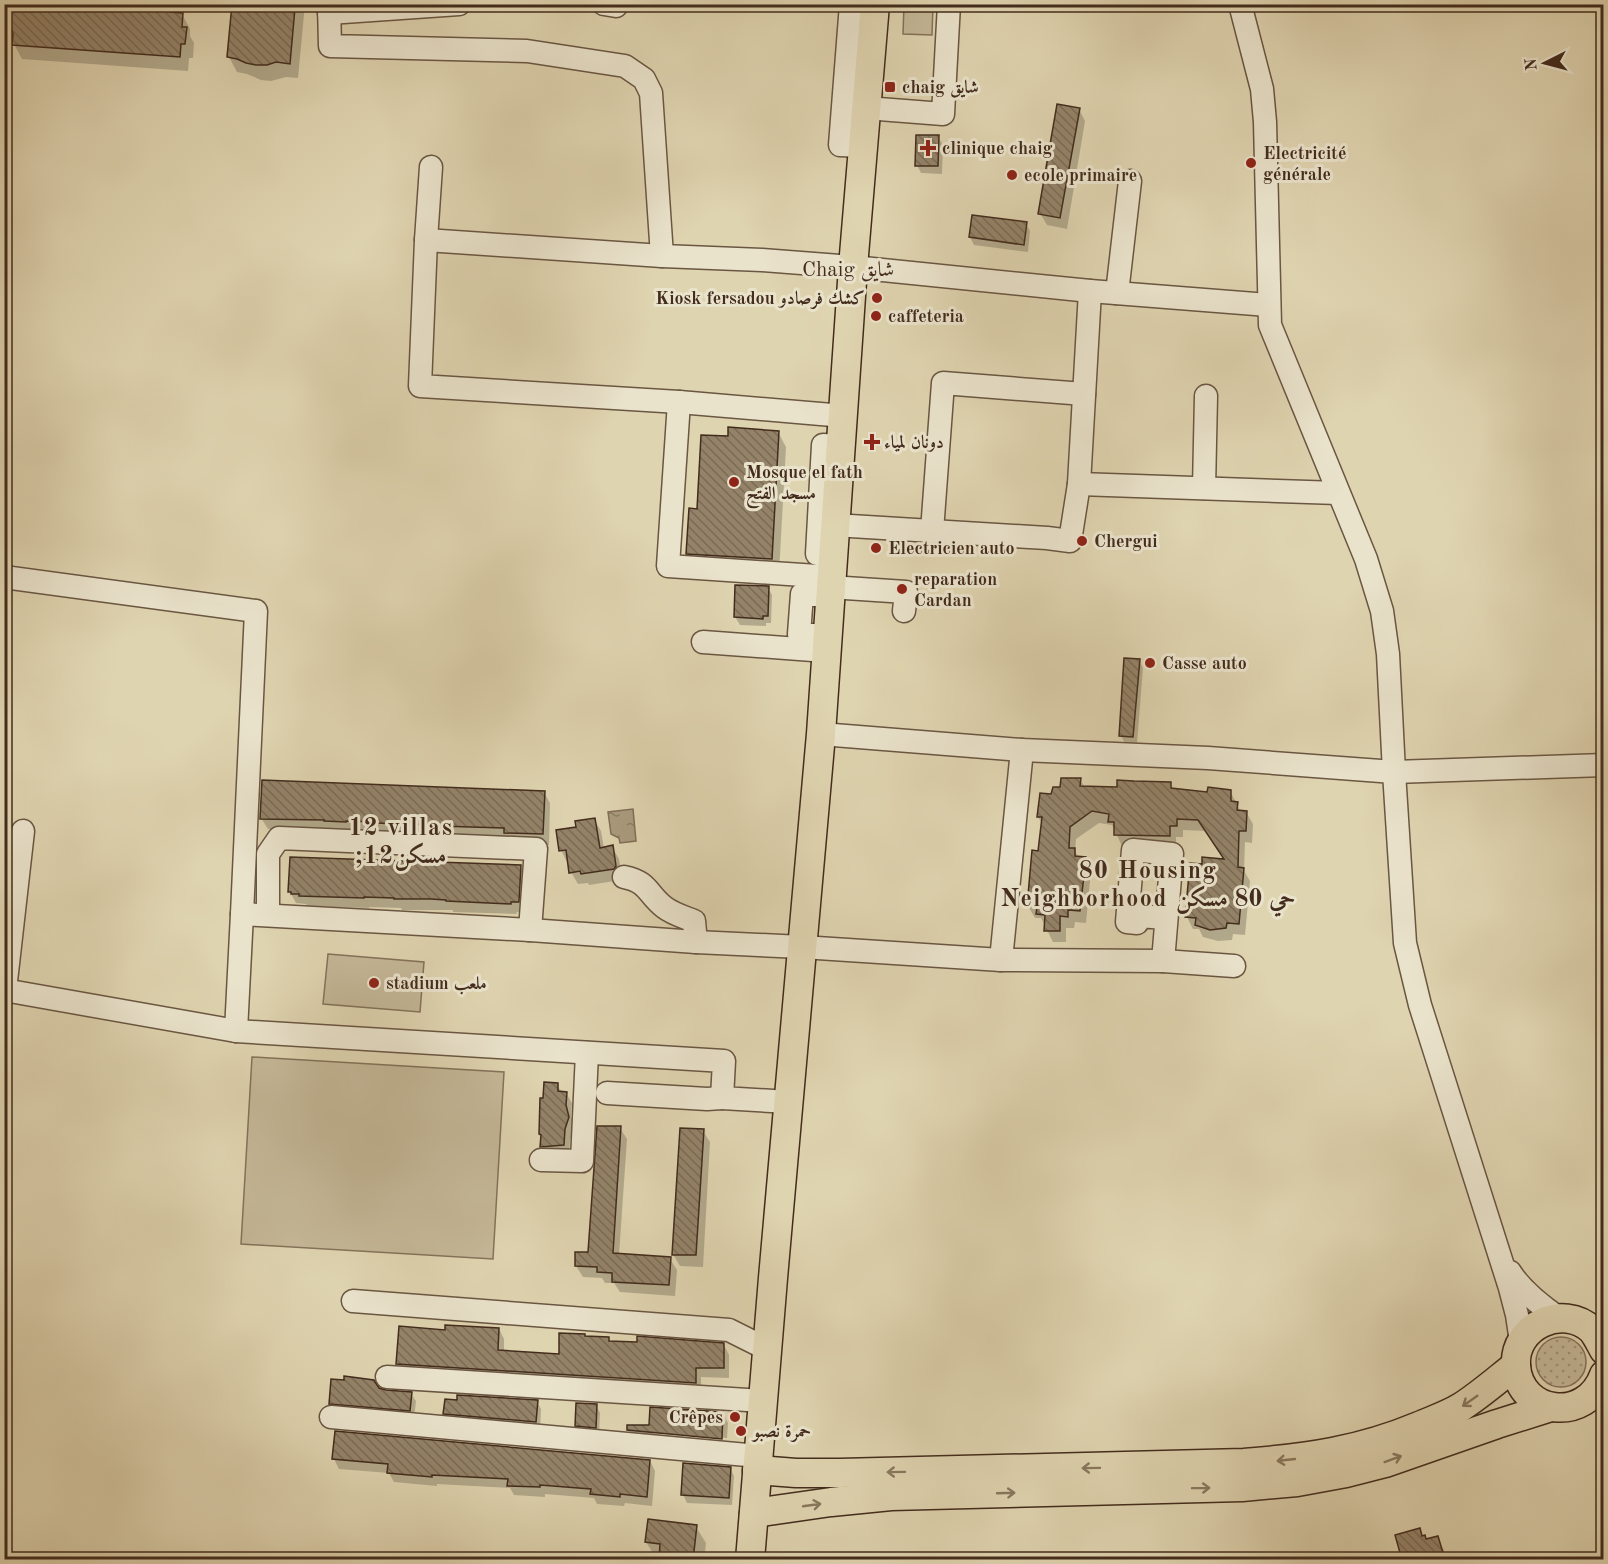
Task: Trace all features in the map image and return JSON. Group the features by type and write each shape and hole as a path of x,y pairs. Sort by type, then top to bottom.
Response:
{"main road":[{"path":"750,1560 821,734 853,267 875,4"},
{"path":"758,1463 796,1473 1244,1463 1292,1459 1342,1451 1391,1438 1459,1408 1483,1391 1518,1354 1528,1333 1547,1320 1559,1318 1582,1323 1601,1340"},
{"path":"1518,1354 1519,1379 1527,1392 1537,1401 1551,1407 1563,1408 1574,1406 1599,1390"},
{"path":"754,1513 891,1496 1242,1487 1297,1482 1346,1473 1384,1462 1551,1407"}],"street":[{"path":"459,4 329,9 330,46 527,51 625,66 644,78 651,93 662,256"},
{"path":"851,4 840,145 862,146"},
{"path":"866,108 943,114 949,4"},
{"path":"1240,4 1262,89 1265,122 1270,325 1366,559 1382,611 1388,654 1405,943 1420,1005 1517,1314 1518,1354"},
{"path":"431,166 420,386 679,402 844,416"},
{"path":"1117,293 1130,181"},
{"path":"426,240 853,267 1090,291 1268,305"},
{"path":"834,525 1070,541 1079,484 1090,291"},
{"path":"932,531 943,383 1084,394"},
{"path":"1204,488 1206,396"},
{"path":"679,402 668,566 831,579 906,592 904,611"},
{"path":"831,579 817,554 823,445 841,446"},
{"path":"1079,484 1338,493"},
{"path":"4,577 256,611 236,1031"},
{"path":"703,642 827,644"},
{"path":"821,734 1022,750 1208,758 1394,772 1604,765"},
{"path":"1001,960 1022,750"},
{"path":"23,831 5,990 236,1031 724,1061 722,1098"},
{"path":"268,915 268,854 279,838 536,849 530,930"},
{"path":"624,877 636,879 662,906 694,921 696,942"},
{"path":"242,914 1001,960 1163,961 1234,966"},
{"path":"1163,961 1166,918"},
{"path":"561,1160 572,1133 583,1134 576,1077 587,1053"},
{"path":"607,1093 789,1102"},
{"path":"1502,1261 1527,1293 1559,1318"},
{"path":"353,1301 729,1330 767,1349"},
{"path":"387,1377 763,1401"},
{"path":"332,1417 758,1463"}],"shaded area":[{"path":"904,5 933,5 932,35 903,34"},
{"name":"stadium ملعب","path":"328,954 424,962 420,1012 323,1004"},
{"path":"252,1057 504,1072 493,1259 241,1244"},
{"path":"1556,1337 1566,1337 1579,1344 1586,1357 1586,1367 1579,1380 1566,1387 1556,1387 1547,1383 1540,1376 1536,1367 1536,1357 1540,1348 1547,1341"}],"water":[{"path":"633,809 636,841 620,843 619,838 611,834 608,812"}],"building":[{"path":"10,4 171,4 170,12 183,13 182,27 187,27 185,44 181,44 180,57 12,45"},
{"path":"232,4 282,4 282,6 295,8 290,64 276,62 256,65 227,57"},
{"path":"1057,104 1080,108 1060,218 1038,214"},
{"path":"916,135 939,135 938,166 915,166"},
{"path":"972,215 1027,222 1024,245 969,237"},
{"path":"728,427 779,431 772,559 686,554 689,508 697,509 701,435 728,436"},
{"path":"735,585 769,586 768,616 763,616 763,619 734,617"},
{"path":"1124,658 1140,659 1133,737 1119,736"},
{"path":"1061,778 1081,778 1080,786 1117,787 1117,780 1171,782 1171,788 1207,792 1208,787 1231,790 1231,801 1238,802 1237,810 1247,811 1246,831 1239,831 1238,867 1244,868 1239,924 1227,923 1226,928 1210,930 1195,925 1196,918 1185,917 1190,863 1202,864 1202,857 1224,859 1198,820 1177,819 1177,826 1170,826 1170,836 1114,835 1114,822 1108,822 1109,814 1092,811 1070,827 1069,848 1075,848 1075,856 1086,857 1080,911 1068,910 1068,917 1060,916 1060,931 1044,931 1045,915 1036,914 1037,907 1027,906 1032,850 1038,851 1042,817 1037,817 1040,793 1051,794 1053,787 1060,787"},
{"path":"262,780 545,791 543,834 504,833 504,828 260,819"},
{"path":"595,818 600,848 613,845 616,866 614,869 581,874 580,871 569,873 566,850 559,851 556,830 576,827 575,821"},
{"path":"290,857 521,865 519,902 511,902 511,904 431,899 299,896 299,894 288,892"},
{"path":"544,1082 558,1083 558,1091 567,1092 566,1105 569,1117 565,1129 564,1145 540,1147 540,1098 543,1098"},
{"path":"597,1126 621,1126 613,1253 671,1257 669,1285 612,1282 612,1273 597,1272 597,1267 575,1266 575,1252 588,1252"},
{"path":"680,1128 704,1129 696,1255 672,1255"},
{"path":"445,1325 499,1328 498,1350 559,1354 559,1333 609,1337 609,1341 637,1342 637,1336 724,1343 724,1368 696,1368 696,1383 396,1364 399,1326 445,1330"},
{"path":"344,1376 374,1380 379,1388 386,1390 412,1392 410,1411 329,1404 331,1379 344,1380"},
{"path":"457,1395 538,1400 536,1422 443,1414 445,1399 457,1400"},
{"path":"576,1403 597,1404 596,1428 575,1426"},
{"path":"650,1407 723,1412 722,1439 627,1430 627,1425 649,1425"},
{"path":"335,1431 650,1460 647,1497 590,1494 591,1489 540,1485 540,1487 507,1486 508,1479 387,1473 388,1464 332,1459"},
{"path":"683,1463 731,1467 729,1498 681,1495"},
{"path":"648,1519 697,1525 693,1560 659,1560 660,1544 645,1542"},
{"path":"1420,1528 1422,1536 1425,1535 1426,1539 1438,1536 1443,1553 1437,1555 1438,1560 1402,1560 1395,1535"}],"place":[{"name":"chaig شايق","path":"890,87"},
{"name":"clinique chaig","path":"928,148"},
{"name":"Electricité générale","path":"1251,163"},
{"name":"ecole primaire","path":"1012,175"},
{"name":"Kiosk fersadou كشك فرصادو","path":"877,298"},
{"name":"caffeteria","path":"876,316"},
{"name":"دونان لمياء","path":"872,442"},
{"name":"Mosque el fath مسجد الفتح","path":"734,482"},
{"name":"Chergui","path":"1082,541"},
{"name":"Electricien auto","path":"876,548"},
{"name":"reparation Cardan","path":"902,589"},
{"name":"Casse auto","path":"1150,663"},
{"name":"stadium ملعب","path":"374,983"},
{"name":"Crêpes","path":"735,1417"},
{"name":"حمرة نصبو","path":"741,1431"}],"district":[{"name":"Chaig شايق","path":"848,269"},
{"name":"12 villas ;12مسكن","path":"401,841"},
{"name":"80 Housing Neighborhood حي 80 مسكن","path":"1148,884"}]}
